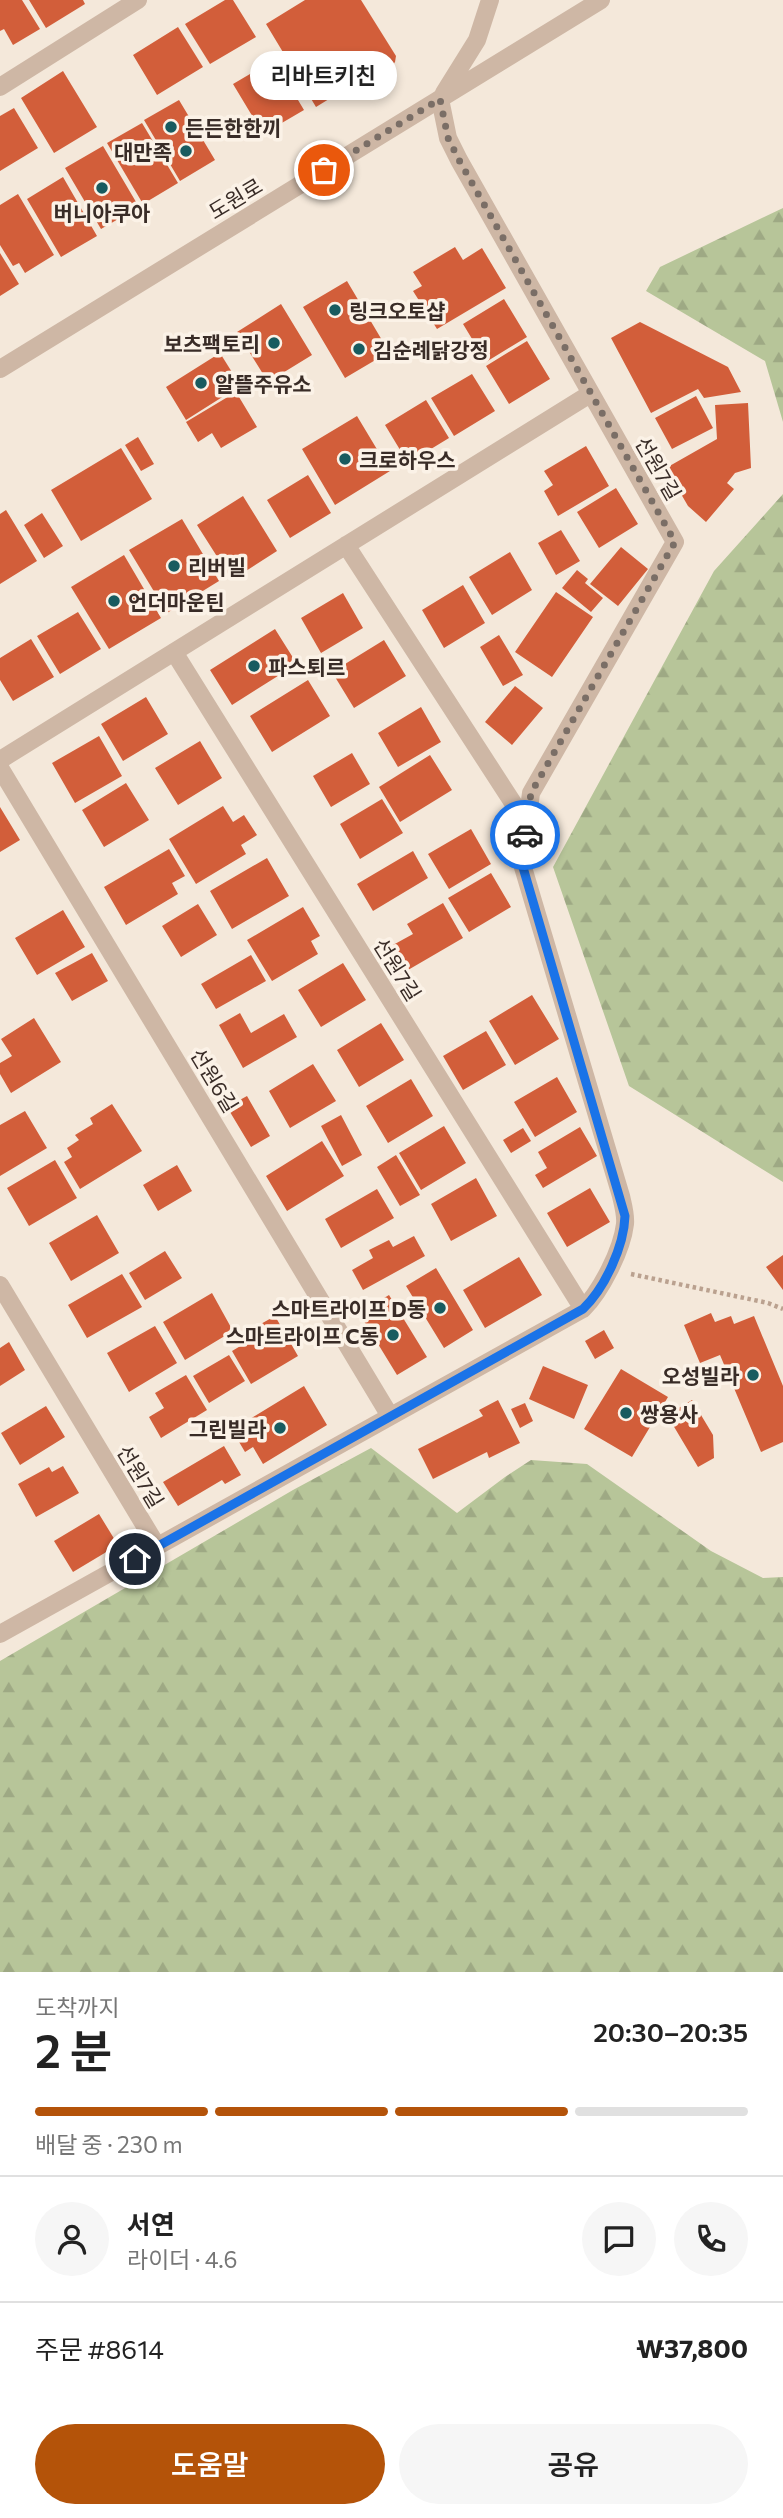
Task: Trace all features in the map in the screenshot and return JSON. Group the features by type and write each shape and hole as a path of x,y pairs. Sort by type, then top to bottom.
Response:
{"street":[{"path":"0,87 138,0"},
{"path":"440,99 477,40 490,0"},
{"name":"도원로","path":"0,369 601,0"},
{"name":"선원7길","path":"0,1634 583,1309 602,1286 624,1230 623,1206 522,864 531,793 675,542 450,144 440,99"},
{"path":"0,760 590,394"},
{"path":"346,545 526,823"},
{"name":"선원7길","path":"174,652 583,1309"},
{"name":"선원6길","path":"0,768 390,1416"},
{"name":"선원7길","path":"0,1285 157,1546"}],"path":[{"path":"610,1269 768,1303 783,1309"}],"green space":[{"path":"783,208 783,422 765,361 646,291 660,267"},
{"path":"783,494 783,1182 629,1086 553,867 714,571"},
{"path":"371,1448 457,1513 531,1460 587,1464 711,1551 763,1578 783,1577 783,1972 0,1972 0,1661 293,1490"}],"building":[{"path":"0,0 22,0 40,29 13,45 4,29 0,31"},
{"path":"29,0 83,0 85,4 46,28"},
{"path":"225,0 233,0 256,37 210,64 185,24"},
{"path":"305,0 361,0 396,56 395,62 392,66 384,67 377,57 367,63 373,73 359,81 353,94 344,99 329,99 316,107 266,24"},
{"path":"178,27 203,67 157,95 133,55"},
{"path":"274,60 304,110 263,134 233,84"},
{"path":"63,71 97,127 54,153 21,98"},
{"path":"179,100 215,160 180,181 144,120"},
{"path":"14,108 38,148 0,171 0,116"},
{"path":"142,123 178,183 143,204 107,143"},
{"path":"103,146 139,207 101,229 65,168"},
{"path":"63,177 97,236 61,257 27,199"},
{"path":"18,194 54,255 25,273 19,263 13,266 0,245 0,205"},
{"path":"455,247 463,260 482,248 506,288 437,329 413,291 422,286 413,272"},
{"path":"0,253 19,284 0,296"},
{"path":"347,281 389,352 345,378 303,307"},
{"path":"504,299 527,337 486,362 463,324"},
{"path":"281,304 312,355 268,382 237,332"},
{"path":"640,322 728,367 741,392 704,398 698,389 651,413 611,338"},
{"path":"527,341 550,379 509,404 486,366"},
{"name":"알뜰주유소","path":"220,353 235,377 230,380 235,389 186,420 166,387"},
{"path":"472,374 495,411 454,436 431,398"},
{"path":"236,392 257,427 221,448 212,433 198,442 186,422"},
{"path":"696,396 713,428 672,449 655,418"},
{"path":"426,400 449,438 408,463 385,425"},
{"path":"748,403 751,468 735,473 727,483 734,489 706,522 688,506 666,468 717,439 715,405"},
{"path":"357,416 390,471 335,505 302,449"},
{"path":"138,437 154,464 141,471 125,445"},
{"path":"586,446 609,486 558,516 544,491 553,485 544,471"},
{"path":"121,448 152,499 81,541 51,490"},
{"path":"308,475 331,513 290,538 267,500"},
{"path":"616,488 638,524 599,548 577,512"},
{"path":"243,496 277,551 232,580 197,525"},
{"path":"6,510 37,561 0,584 0,514"},
{"path":"42,513 63,546 44,558 24,525"},
{"name":"리버빌","path":"182,519 219,581 167,613 129,550"},
{"path":"561,530 580,561 556,575 538,543"},
{"path":"621,547 648,569 618,606 590,584"},
{"path":"510,552 532,590 492,615 469,577"},
{"path":"124,555 161,618 109,649 71,587"},
{"path":"577,570 588,579 585,583 603,598 591,612 562,588"},
{"path":"463,585 485,623 444,648 422,610"},
{"path":"556,592 593,617 552,677 515,652"},
{"path":"343,593 363,628 321,653 301,618"},
{"path":"78,612 101,649 60,674 37,636"},
{"path":"275,629 297,664 232,705 210,670"},
{"path":"499,635 523,675 503,686 480,647"},
{"path":"31,639 54,677 13,701 0,680 0,658"},
{"path":"384,640 406,676 354,708 332,672"},
{"path":"308,680 330,716 272,752 250,716"},
{"path":"515,686 543,708 512,745 485,722"},
{"path":"146,697 168,734 123,761 101,724"},
{"path":"421,707 441,742 398,767 378,733"},
{"path":"99,736 122,776 75,803 52,763"},
{"path":"200,741 222,778 178,805 155,768"},
{"path":"352,753 370,784 331,807 313,776"},
{"path":"430,755 452,790 400,822 379,787"},
{"path":"126,783 149,820 104,847 82,810"},
{"path":"382,799 403,833 360,859 340,824"},
{"path":"223,806 233,822 244,815 257,835 241,845 246,854 196,884 169,839"},
{"path":"0,807 20,840 0,852"},
{"path":"471,829 491,864 449,889 428,854"},
{"path":"169,849 185,876 172,883 178,894 126,925 104,887"},
{"path":"413,851 428,878 373,911 357,884"},
{"path":"267,858 289,896 232,929 210,891"},
{"path":"491,873 511,907 469,932 448,898"},
{"path":"443,903 463,938 408,970 393,945 413,934 407,924"},
{"path":"198,904 217,935 181,957 162,926"},
{"path":"303,907 320,936 311,941 318,954 272,981 247,940"},
{"path":"63,910 85,947 37,975 15,938"},
{"path":"92,953 108,981 72,1001 55,973"},
{"path":"251,955 266,981 216,1009 201,984"},
{"path":"343,963 366,1000 321,1027 298,990"},
{"path":"532,995 559,1039 515,1065 489,1021"},
{"path":"240,1013 251,1033 284,1014 297,1037 243,1068 219,1025"},
{"path":"34,1018 61,1062 11,1093 0,1074 0,1063 12,1056 1,1039"},
{"path":"381,1023 404,1060 359,1087 337,1050"},
{"path":"486,1031 506,1065 463,1090 443,1056"},
{"path":"313,1064 336,1101 290,1128 269,1091"},
{"path":"557,1077 577,1112 535,1137 514,1102"},
{"path":"411,1079 433,1116 388,1143 366,1106"},
{"path":"247,1096 270,1136 251,1147 227,1107"},
{"path":"112,1104 142,1151 80,1189 64,1162 72,1157 67,1148 79,1140 75,1135 93,1124 90,1118"},
{"path":"25,1111 47,1148 0,1176 0,1125"},
{"path":"341,1115 362,1155 342,1166 321,1126"},
{"path":"444,1126 466,1163 421,1190 399,1153"},
{"path":"580,1127 597,1156 543,1188 535,1175 547,1168 538,1152"},
{"path":"523,1128 531,1141 511,1153 503,1140"},
{"path":"322,1141 344,1176 287,1211 266,1176"},
{"path":"396,1155 420,1195 400,1206 377,1167"},
{"path":"55,1160 77,1198 29,1226 7,1188"},
{"path":"177,1165 192,1191 158,1211 143,1185"},
{"path":"476,1178 497,1216 451,1241 431,1204"},
{"path":"590,1188 610,1222 567,1247 547,1213"},
{"path":"377,1189 394,1218 341,1248 325,1219"},
{"path":"97,1215 119,1253 71,1281 49,1243"},
{"path":"414,1236 425,1256 363,1290 352,1270 373,1258 369,1250 389,1240 393,1247"},
{"path":"165,1251 182,1278 145,1300 129,1273"},
{"path":"783,1255 783,1290 766,1267"},
{"path":"519,1257 542,1295 485,1328 463,1290"},
{"name":"스마트라이프 D동","path":"436,1268 473,1330 444,1348 406,1286"},
{"path":"122,1274 142,1307 87,1338 68,1305"},
{"path":"212,1293 233,1331 185,1360 163,1322"},
{"name":"스마트라이프 C동","path":"389,1295 427,1357 397,1375 359,1313"},
{"name":"오성빌라","path":"711,1313 715,1322 731,1316 734,1324 754,1316 783,1386 783,1442 761,1452 720,1355 700,1363 684,1325"},
{"path":"275,1316 298,1356 251,1384 232,1351 254,1338 250,1330"},
{"path":"155,1326 177,1363 129,1392 107,1353"},
{"path":"604,1330 614,1348 595,1359 585,1341"},
{"path":"9,1342 25,1370 0,1386 0,1348"},
{"path":"229,1355 245,1381 209,1403 193,1376"},
{"path":"543,1366 588,1385 574,1419 529,1399"},
{"name":"쌍용사","path":"621,1369 668,1397 632,1457 584,1429"},
{"path":"186,1375 207,1410 161,1438 149,1417 164,1408 155,1393"},
{"name":"그린빌라","path":"304,1386 327,1425 263,1464 253,1447 245,1452 232,1430"},
{"path":"498,1400 520,1443 489,1458 487,1452 433,1479 418,1449 483,1416 479,1410"},
{"path":"692,1400 713,1435 714,1458 698,1467 667,1415"},
{"path":"525,1403 533,1421 520,1428 511,1409"},
{"path":"46,1406 65,1437 20,1465 1,1433"},
{"path":"224,1446 241,1475 225,1484 222,1480 178,1506 163,1482"},
{"path":"63,1466 79,1493 36,1517 18,1484 49,1467 52,1472"},
{"path":"99,1514 118,1545 73,1572 54,1541"}],"way so far":[{"path":"324,170 440,99 450,144 675,542 531,793 525,835"}],"place":[{"name":"든든한한끼","path":"171,127"},
{"name":"대만족","path":"186,151"},
{"name":"리바트키친","path":"324,170"},
{"name":"버니아쿠아","path":"102,188"},
{"name":"링크오토샵","path":"335,310"},
{"name":"보츠팩토리","path":"274,343"},
{"name":"김순례닭강정","path":"359,349"},
{"name":"알뜰주유소","path":"201,383"},
{"name":"크로하우스","path":"345,459"},
{"name":"리버빌","path":"174,566"},
{"name":"언더마운틴","path":"114,601"},
{"name":"파스퇴르","path":"254,666"},
{"name":"스마트라이프 D동","path":"440,1308"},
{"name":"스마트라이프 C동","path":"393,1335"},
{"name":"오성빌라","path":"753,1375"},
{"name":"쌍용사","path":"626,1413"},
{"name":"그린빌라","path":"280,1428"}],"route":[{"path":"135,1559 583,1309 607,1277 622,1237 625,1216 522,864 525,835"}]}
